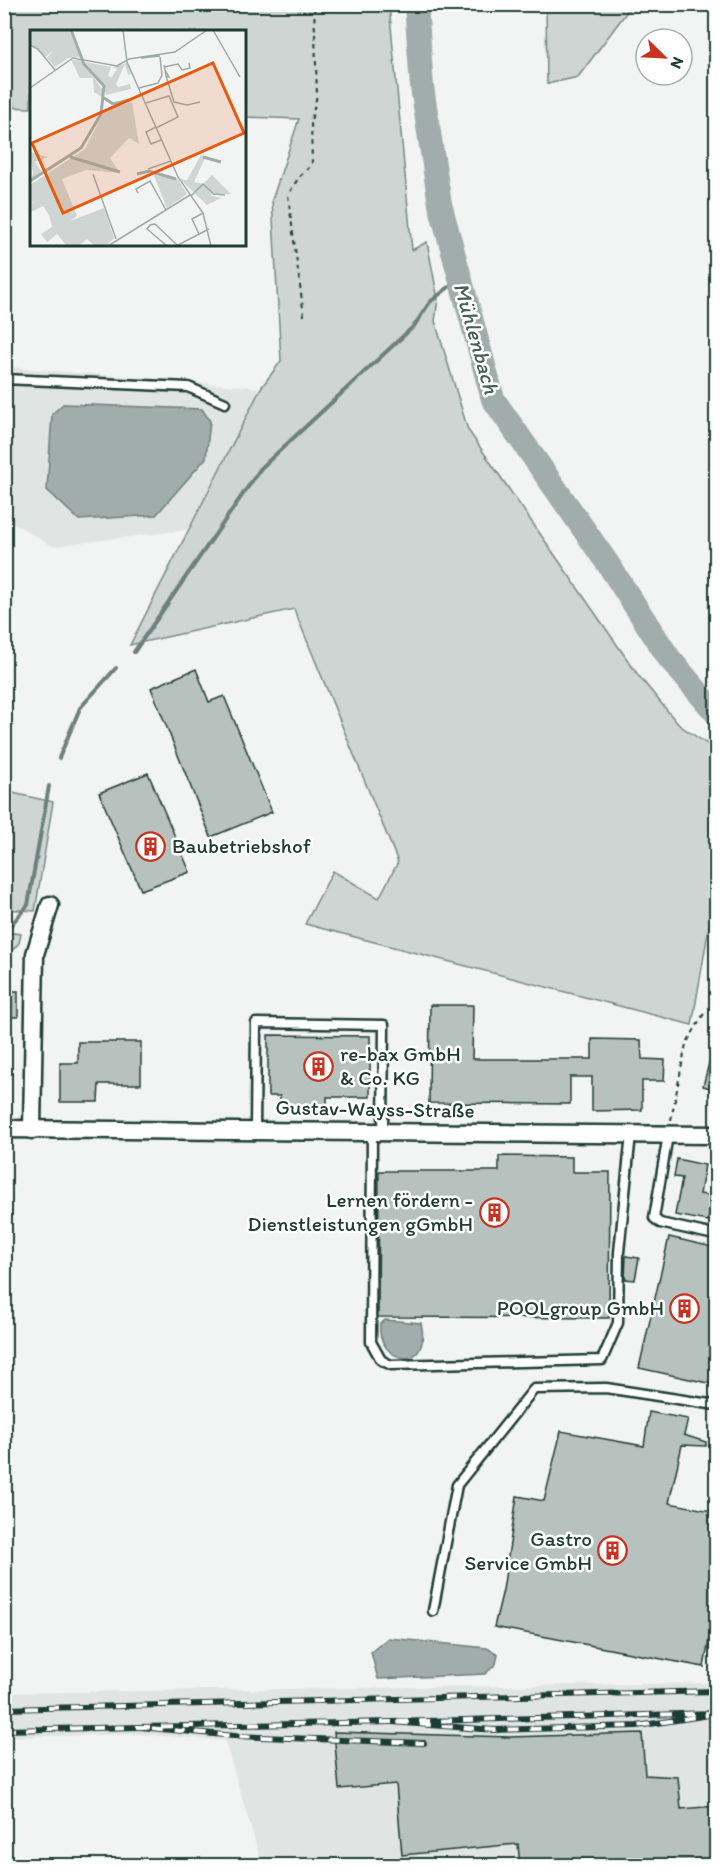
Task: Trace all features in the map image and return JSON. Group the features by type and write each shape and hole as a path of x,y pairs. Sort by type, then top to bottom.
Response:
{"street":[{"path":"32,1130 35,954 50,905"},
{"name":"Gustav-Wayss-Straße","path":"4,1129 717,1135"}],"lane":[{"path":"4,379 188,387 225,403"},
{"path":"255,1131 256,1023 384,1025 377,1132 371,1342 381,1360 391,1365 602,1360 618,1323 619,1252 631,1134"},
{"path":"668,1135 654,1218 660,1224 710,1234"},
{"path":"433,1611 457,1485 534,1389 606,1388 717,1405"}],"path":[{"path":"304,316 288,195 299,177 312,165 311,121 316,95 315,4"},
{"path":"668,1135 686,1044 705,1012"}],"shaded area":[{"path":"5,4 389,5 412,250 427,242 438,299 435,321 468,430 638,675 679,725 716,750 716,886 692,1025 305,924 333,871 379,898 398,862 294,609 130,645 261,388 281,361 272,200 299,119 246,117 246,30 30,30 30,108 5,107"},
{"path":"546,4 632,5 578,77 547,84"},
{"path":"5,367 261,388 187,530 52,546 5,518"},
{"path":"63,404 202,409 210,421 206,458 156,515 79,520 47,490 52,414"},
{"path":"4,791 53,802 35,911 5,909"},
{"path":"5,932 21,934 19,943 5,958"},
{"path":"385,1320 421,1323 423,1339 419,1350 412,1356 404,1358 394,1355 386,1348 381,1338 380,1324"},
{"path":"388,1638 487,1648 498,1654 496,1664 485,1674 378,1679 371,1652"},
{"path":"716,1683 716,1865 262,1865 225,1741 140,1734 5,1737 4,1693"}],"building":[{"path":"196,669 209,702 224,696 272,812 211,837 151,688"},
{"name":"Baubetriebshof","path":"148,773 190,872 141,890 99,793"},
{"path":"4,991 18,991 18,1017 4,1017"},
{"path":"430,1005 473,1005 472,1059 592,1059 592,1039 641,1040 642,1059 665,1060 664,1081 642,1081 642,1110 592,1111 592,1077 570,1077 570,1104 429,1103"},
{"name":"re-bax GmbH & Co. KG","path":"268,1035 370,1036 370,1097 327,1097 327,1109 280,1109 280,1096 268,1096"},
{"path":"78,1042 141,1042 141,1084 99,1084 98,1102 60,1102 60,1063 78,1063"},
{"path":"713,1048 717,1049 717,1090 703,1086"},
{"name":"Lernen fördern - Dienstleistungen gGmbH","path":"499,1156 572,1157 572,1172 610,1172 609,1318 378,1317 379,1171 499,1171"},
{"path":"677,1159 705,1165 700,1194 713,1196 708,1221 675,1215 682,1178 674,1177"},
{"name":"POOLgroup GmbH","path":"669,1237 717,1248 717,1385 639,1368"},
{"path":"626,1256 639,1258 635,1280 625,1279"},
{"name":"Gastro Service GmbH","path":"649,1412 688,1419 684,1435 706,1442 706,1446 682,1445 669,1503 717,1512 717,1598 704,1667 494,1627 503,1590 517,1496 544,1501 561,1431 644,1446"},
{"path":"334,1732 510,1737 642,1733 645,1775 678,1777 681,1809 717,1806 717,1866 520,1866 518,1844 402,1855 396,1784 339,1789"}],"waterway":[{"name":"Mühlenbach","path":"416,4 422,87 440,204 493,399 608,564 669,658 716,713"},
{"path":"134,652 261,468 414,326 430,302 459,279"},
{"path":"59,758 80,708 116,668"},
{"path":"4,933 28,905 49,786"}],"railway":[{"path":"4,1709 716,1691"},
{"path":"716,1713 392,1722 494,1730 637,1726 716,1714"},
{"path":"392,1722 140,1727 235,1736 424,1743"},
{"path":"4,1730 140,1727"}],"place":[{"name":"Baubetriebshof","path":"151,846"},
{"name":"re-bax GmbH & Co. KG","path":"319,1066"},
{"name":"Lernen fördern - Dienstleistungen gGmbH","path":"494,1212"},
{"name":"POOLgroup GmbH","path":"685,1308"},
{"name":"Gastro Service GmbH","path":"613,1551"}]}
